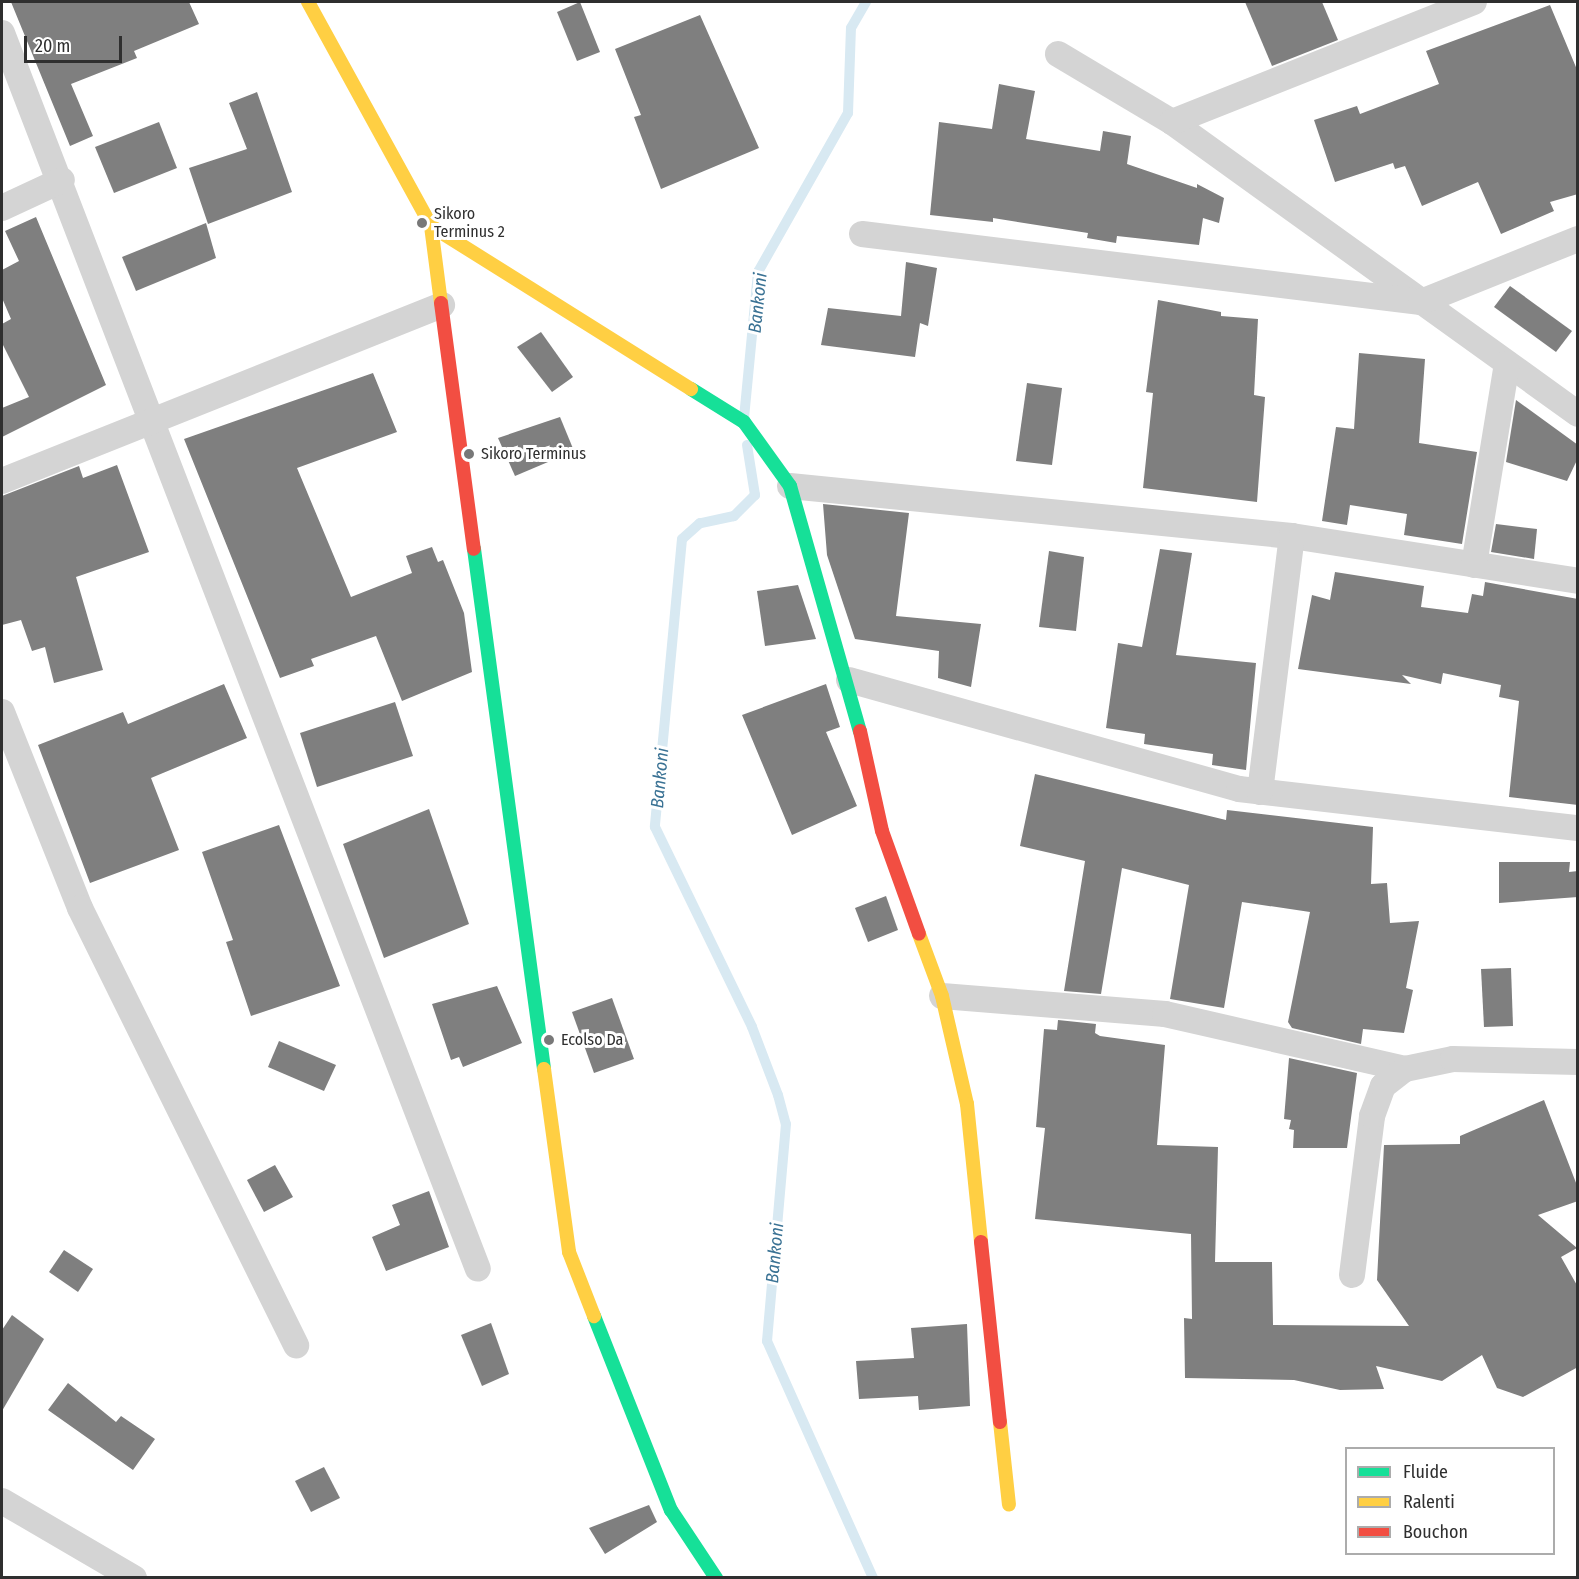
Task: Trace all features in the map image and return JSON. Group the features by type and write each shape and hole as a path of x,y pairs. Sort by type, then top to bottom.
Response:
{"street":[{"path":"308,2 431,226 569,1252 671,1510 716,1578"},
{"path":"1172,122 1474,2"},
{"path":"2,33 62,180 478,1269"},
{"path":"1058,54 1172,122 1578,414"},
{"path":"2,208 62,180"},
{"path":"431,226 744,423 790,486 798,526 849,680 882,831 942,996 967,1104 1009,1505"},
{"path":"862,234 1421,302 1578,239"},
{"path":"2,481 442,305"},
{"path":"1474,565 1507,363"},
{"path":"790,486 1292,536 1578,581"},
{"path":"1260,792 1292,536"},
{"path":"849,680 1260,792 1578,828"},
{"path":"2,712 80,908 296,1346"},
{"path":"942,996 1165,1014 1406,1069"},
{"path":"1352,1275 1372,1116 1383,1086 1406,1069 1453,1059 1578,1062"},
{"path":"2,1501 134,1578"}],"building":[{"path":"11,2 189,2 199,24 134,51 137,58 71,84 93,136 70,146"},
{"path":"580,2 600,52 577,61 557,12"},
{"path":"1245,2 1322,2 1338,40 1272,66"},
{"path":"1550,5 1578,72 1578,194 1550,202 1554,211 1501,234 1478,182 1422,206 1405,166 1395,169 1393,163 1335,182 1314,120 1357,106 1360,114 1439,84 1426,51"},
{"path":"700,15 759,148 661,189 634,117 641,115 615,49"},
{"path":"999,84 1035,91 1026,139 1100,151 1103,131 1131,136 1127,164 1197,188 1197,184 1224,198 1219,223 1203,218 1199,245 1117,236 1116,243 1087,238 1088,233 993,218 993,222 930,215 939,122 992,129"},
{"path":"257,92 292,192 208,224 189,168 247,149 229,103"},
{"path":"159,122 177,168 114,193 95,147"},
{"path":"36,217 106,385 2,437 2,408 29,397 2,343 2,324 11,319 2,298 2,270 19,261 5,231"},
{"path":"206,223 216,258 136,291 122,257"},
{"path":"906,262 937,268 928,326 920,323 915,357 821,345 828,308 901,316"},
{"path":"1510,286 1572,331 1556,352 1494,307"},
{"path":"1158,300 1221,312 1221,316 1258,319 1254,395 1265,397 1257,502 1143,488 1153,393 1146,392"},
{"path":"541,332 573,377 552,392 517,347"},
{"path":"1359,353 1425,359 1419,443 1477,452 1462,544 1404,535 1407,514 1350,505 1347,525 1322,521 1336,427 1354,429"},
{"path":"373,373 397,432 297,468 351,597 412,573 406,556 432,547 438,562 443,560 464,613 472,672 402,701 376,636 311,659 314,666 280,678 184,439"},
{"path":"1027,383 1062,388 1052,465 1016,461"},
{"path":"1516,400 1578,445 1578,458 1567,481 1506,462"},
{"path":"560,417 574,451 515,476 498,438"},
{"path":"117,465 149,552 76,577 103,670 54,683 45,647 32,651 21,620 2,625 2,496 79,466 83,478"},
{"path":"823,504 909,513 896,616 981,624 971,687 938,678 939,651 855,639 827,555"},
{"path":"1496,524 1537,529 1534,559 1491,552"},
{"path":"1160,549 1192,553 1176,655 1256,663 1246,770 1212,765 1213,754 1144,744 1145,734 1106,728 1118,643 1142,647"},
{"path":"1049,551 1084,557 1076,631 1039,627"},
{"path":"1335,572 1424,586 1421,607 1468,613 1472,594 1483,596 1485,582 1578,599 1578,805 1509,797 1519,701 1499,697 1501,685 1443,673 1441,684 1402,675 1411,684 1298,669 1312,595 1330,600"},
{"path":"798,585 816,639 765,646 757,591"},
{"path":"224,684 247,738 151,778 179,850 90,883 38,745 123,712 128,724"},
{"path":"826,684 840,727 826,732 857,806 792,835 742,715"},
{"path":"395,702 413,756 317,787 300,733"},
{"path":"1035,774 1226,820 1227,810 1373,827 1371,884 1387,883 1390,923 1419,921 1406,988 1413,990 1404,1033 1363,1029 1361,1044 1292,1028 1288,1022 1310,912 1242,902 1224,1008 1170,999 1189,885 1122,868 1101,994 1064,991 1085,861 1020,846"},
{"path":"429,809 469,924 384,958 343,844"},
{"path":"279,825 340,986 251,1016 226,942 233,940 202,852"},
{"path":"1499,862 1570,862 1569,872 1578,871 1578,897 1499,903"},
{"path":"886,896 898,930 868,942 855,908"},
{"path":"1511,968 1513,1026 1484,1027 1481,969"},
{"path":"497,986 522,1043 463,1067 459,1057 451,1060 432,1004"},
{"path":"612,998 634,1059 594,1073 572,1012"},
{"path":"1058,1020 1096,1024 1095,1033 1100,1036 1165,1045 1157,1145 1218,1147 1215,1262 1272,1262 1273,1325 1409,1326 1377,1280 1384,1145 1460,1144 1460,1136 1544,1100 1578,1188 1578,1201 1538,1215 1577,1248 1561,1257 1578,1287 1578,1367 1523,1397 1497,1388 1482,1355 1442,1381 1376,1366 1384,1389 1340,1390 1294,1380 1185,1378 1184,1318 1192,1319 1191,1234 1035,1219 1045,1128 1036,1127 1044,1029 1057,1030"},
{"path":"279,1041 336,1065 324,1091 268,1067"},
{"path":"1289,1058 1357,1073 1347,1148 1293,1148 1294,1130 1289,1129 1291,1120 1284,1119"},
{"path":"275,1165 293,1197 264,1212 247,1180"},
{"path":"429,1191 449,1247 386,1271 372,1237 400,1225 392,1205"},
{"path":"64,1250 93,1269 78,1292 49,1272"},
{"path":"12,1315 44,1339 2,1411 2,1330"},
{"path":"491,1323 509,1374 482,1386 461,1335"},
{"path":"967,1324 970,1406 919,1410 918,1396 859,1399 856,1361 914,1358 911,1328"},
{"path":"68,1383 116,1422 121,1416 155,1439 133,1470 48,1410"},
{"path":"324,1467 340,1498 311,1512 295,1481"},
{"path":"649,1505 657,1522 605,1554 589,1528"}],"waterway":[{"name":"Bankoni","path":"744,418 758,272 848,113 851,28 866,2"},
{"name":"Bankoni","path":"747,445 755,495 734,516 700,523 682,539 655,827 752,1027 778,1095 786,1124 767,1341 873,1578"}],"traffic: fast":[{"path":"691,389 744,422 790,486 860,731"},
{"path":"474,549 544,1069"},
{"path":"594,1316 671,1510 716,1578"}],"traffic: slow":[{"path":"308,2 431,226 441,303"},
{"path":"431,226 691,389"},
{"path":"919,934 942,996 967,1104 981,1242"},
{"path":"544,1069 569,1252 594,1316"},
{"path":"1000,1422 1009,1505"}],"traffic: jam":[{"path":"441,303 474,549"},
{"path":"860,731 882,831 919,934"},
{"path":"981,1242 1000,1422"}],"place":[{"name":"Sikoro Terminus 2","path":"422,223"},
{"name":"Sikoro Terminus","path":"469,454"},
{"name":"Ecolso Da","path":"549,1040"}]}
